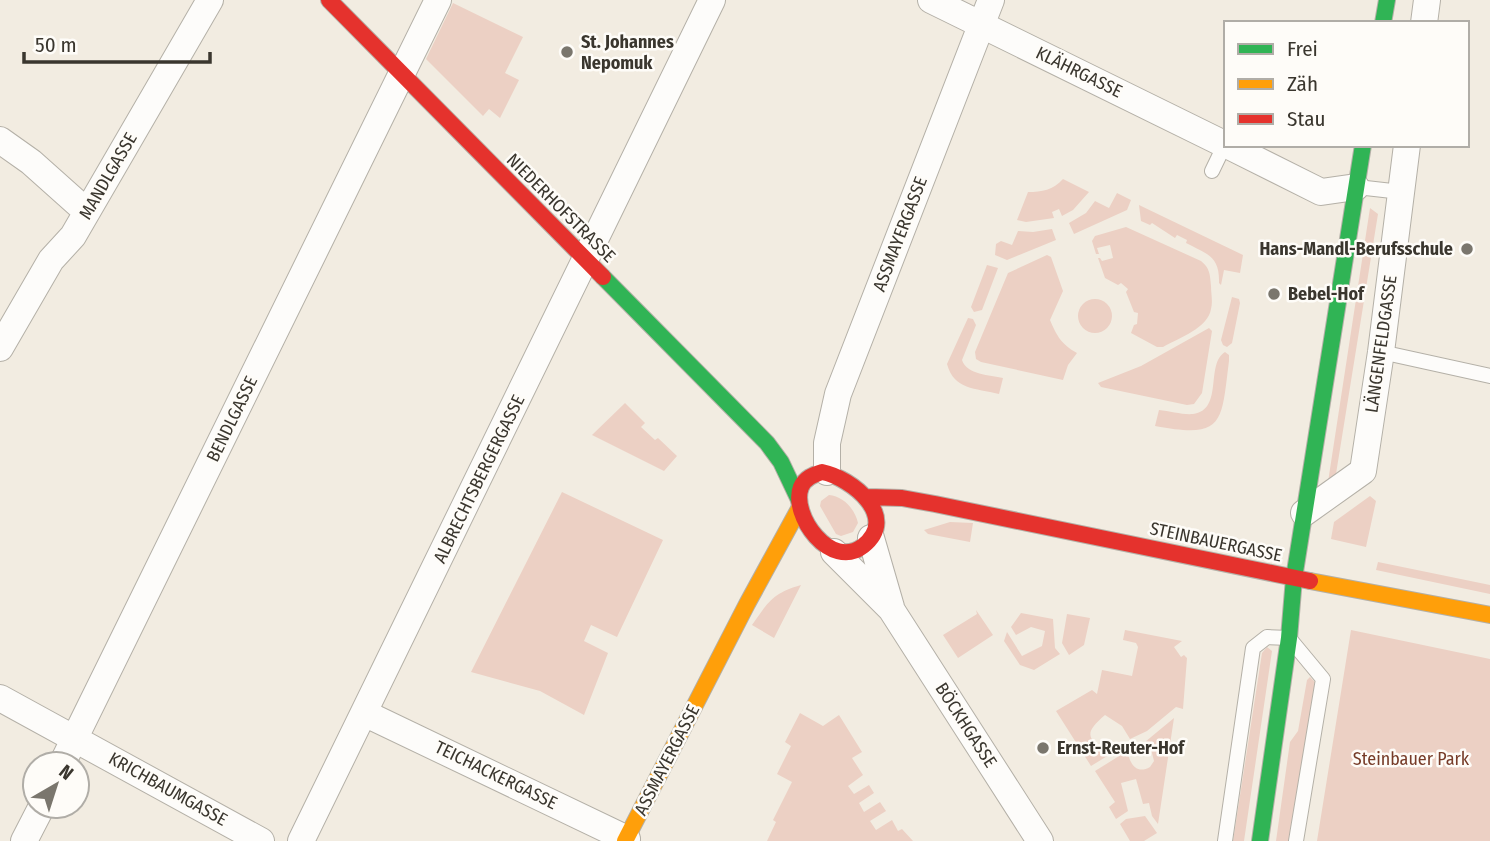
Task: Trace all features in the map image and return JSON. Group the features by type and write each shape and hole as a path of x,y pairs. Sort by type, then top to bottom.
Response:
{"street":[{"name":"MANDLGASSE","path":"0,348 51,260 73,236 210,0"},
{"name":"NIEDERHOFSTRASSE","path":"329,0 767,443 781,463 799,503"},
{"name":"BENDLGASSE","path":"69,750 438,0"},
{"name":"ALBRECHTSBERGERGASSE","path":"301,841 712,0"},
{"name":"KLÄHRGASSE","path":"931,0 986,12 1224,144"},
{"path":"1383,21 1387,0"},
{"path":"1424,21 1427,0"},
{"name":"ASSMAYERGASSE","path":"820,473 838,394 986,12"},
{"path":"0,140 31,162 87,212"},
{"name":"KLÄHRGASSE","path":"1230,147 1321,192 1356,187"},
{"path":"1260,841 1289,638 1294,578 1363,147"},
{"name":"LÄNGENFELDGASSE","path":"1304,513 1363,471 1407,147"},
{"name":"NIEDERHOFSTRASSE","path":"767,443 820,473"},
{"path":"873,533 876,518 874,508 867,497 840,476 820,473 802,486 799,503 825,551 855,551 873,533 935,503"},
{"name":"STEINBAUERGASSE","path":"867,497 935,503 1294,578 1490,615"},
{"name":"ASSMAYERGASSE","path":"626,840 799,503"},
{"name":"BÖCKHGASSE","path":"873,533 891,609"},
{"name":"BÖCKHGASSE","path":"825,551 891,609 1040,841"},
{"name":"ASSMAYERGASSE","path":"747,604 786,570"},
{"name":"KRICHBAUMGASSE","path":"0,698 261,841"},
{"name":"TEICHACKERGASSE","path":"364,713 626,840"},
{"path":"24,841 35,820"}],"lane":[{"path":"1212,171 1225,147"},
{"path":"1356,187 1401,192"},
{"path":"1381,352 1490,376"},
{"path":"1225,841 1253,648 1267,636 1289,638 1322,679 1296,841"}],"green space":[{"path":"453,3 523,37 505,73 519,80 500,118 489,109 483,116 426,59"},
{"path":"1063,179 1089,192 1073,210 1062,216 1059,209 1052,212 1054,218 1026,222 1017,220 1028,192 1047,190"},
{"path":"1117,193 1131,200 1127,210 1074,234 1069,223 1086,213 1095,201 1109,208"},
{"path":"1139,205 1243,255 1240,273 1224,270 1221,285 1215,261 1211,257 1186,243 1187,240 1177,235 1175,238 1152,223 1150,225 1141,221"},
{"path":"1370,208 1378,214 1335,480 1328,482"},
{"path":"1126,227 1201,261 1209,272 1212,306 1209,316 1192,332 1163,347 1157,347 1131,333 1137,324 1138,313 1134,312 1126,292 1128,289 1121,283 1118,285 1105,278 1098,258 1102,261 1113,258 1110,245 1097,248 1099,254 1096,254 1092,241 1095,236"},
{"path":"1052,229 1056,240 1007,260 995,255 996,244 1001,241 1012,245 1018,231"},
{"path":"1047,255 1051,257 1063,291 1050,320 1060,339 1077,353 1068,365 1063,380 981,362 976,359 975,352 1008,273"},
{"path":"987,265 998,268 982,310 974,312 971,307"},
{"path":"1232,297 1239,299 1240,303 1232,343 1227,347 1221,340"},
{"path":"1095,299 1107,304 1112,316 1107,328 1095,333 1083,328 1078,316 1083,304"},
{"path":"968,318 973,319 976,325 962,360 969,369 1003,378 999,394 960,383 950,373 947,364"},
{"path":"1209,328 1212,331 1202,393 1194,404 1187,405 1101,387 1098,383 1141,366"},
{"path":"1225,352 1229,355 1229,361 1224,399 1215,422 1195,430 1155,426 1159,410 1189,414 1202,411 1211,396 1219,358"},
{"path":"625,403 645,423 641,427 677,456 664,471 592,435"},
{"path":"562,492 663,540 617,637 591,625 584,641 608,653 584,715 540,691 471,672"},
{"path":"829,495 839,498 851,508 858,523 853,532 841,536 836,534 820,506 821,501"},
{"path":"1370,496 1376,501 1366,547 1331,539 1334,522"},
{"path":"950,522 973,523 970,542 928,534 924,530"},
{"path":"1378,562 1490,585 1490,594 1376,570"},
{"path":"801,585 774,638 752,625 772,599"},
{"path":"976,610 993,635 958,658 943,635 977,614"},
{"path":"1021,613 1053,619 1055,648 1060,654 1034,670 1020,665 1004,641 1007,632 1022,656 1042,646 1045,631 1031,627 1016,635 1011,627"},
{"path":"1067,614 1090,618 1084,645 1069,655 1062,643"},
{"path":"1125,630 1182,641 1174,647 1181,657 1184,655 1187,658 1183,709 1176,707 1147,731 1130,739 1122,726 1105,715 1093,727 1090,736 1109,755 1091,766 1056,711 1092,690 1097,694 1102,670 1132,676 1138,647 1136,643 1123,640"},
{"name":"Steinbauer Park","path":"1351,630 1490,659 1490,841 1317,841"},
{"path":"1267,647 1272,651 1244,841 1233,841 1262,653"},
{"path":"1310,677 1315,682 1291,841 1276,841 1290,742 1298,731 1307,680"},
{"path":"800,713 823,726 839,715 862,752 852,758 863,775 848,786 854,794 869,785 874,793 859,803 864,812 880,802 886,811 870,821 876,830 892,820 898,831 902,829 913,841 767,841 776,822 773,820 792,782 777,774 791,746 785,742"},
{"path":"1174,718 1158,824 1152,816 1149,803 1143,804 1136,779 1121,783 1128,811 1116,819 1109,807 1115,802 1095,771 1124,753 1128,754 1136,768 1142,770 1150,767 1154,761 1151,749 1145,742"},
{"path":"1145,816 1157,833 1144,841 1130,841 1120,824 1126,819"}],"traffic: fast":[{"path":"1383,21 1387,0"},
{"path":"1260,841 1289,638 1294,578 1363,147"},
{"path":"603,277 767,443 781,462 799,500"}],"traffic: slow":[{"path":"625,841 800,507"},
{"path":"1310,581 1490,615"}],"traffic: jam":[{"path":"329,0 603,277"},
{"path":"822,472 858,490 874,511 876,523 873,535 863,546 851,552 826,546 807,525 802,512 799,499 801,487 807,479 822,472"},
{"path":"867,497 902,498 935,504 1310,581"}],"place":[{"name":"St. Johannes Nepomuk","path":"567,52"},
{"name":"Hans-Mandl-Berufsschule","path":"1467,249"},
{"name":"Bebel-Hof","path":"1274,294"},
{"name":"Ernst-Reuter-Hof","path":"1043,748"}]}
